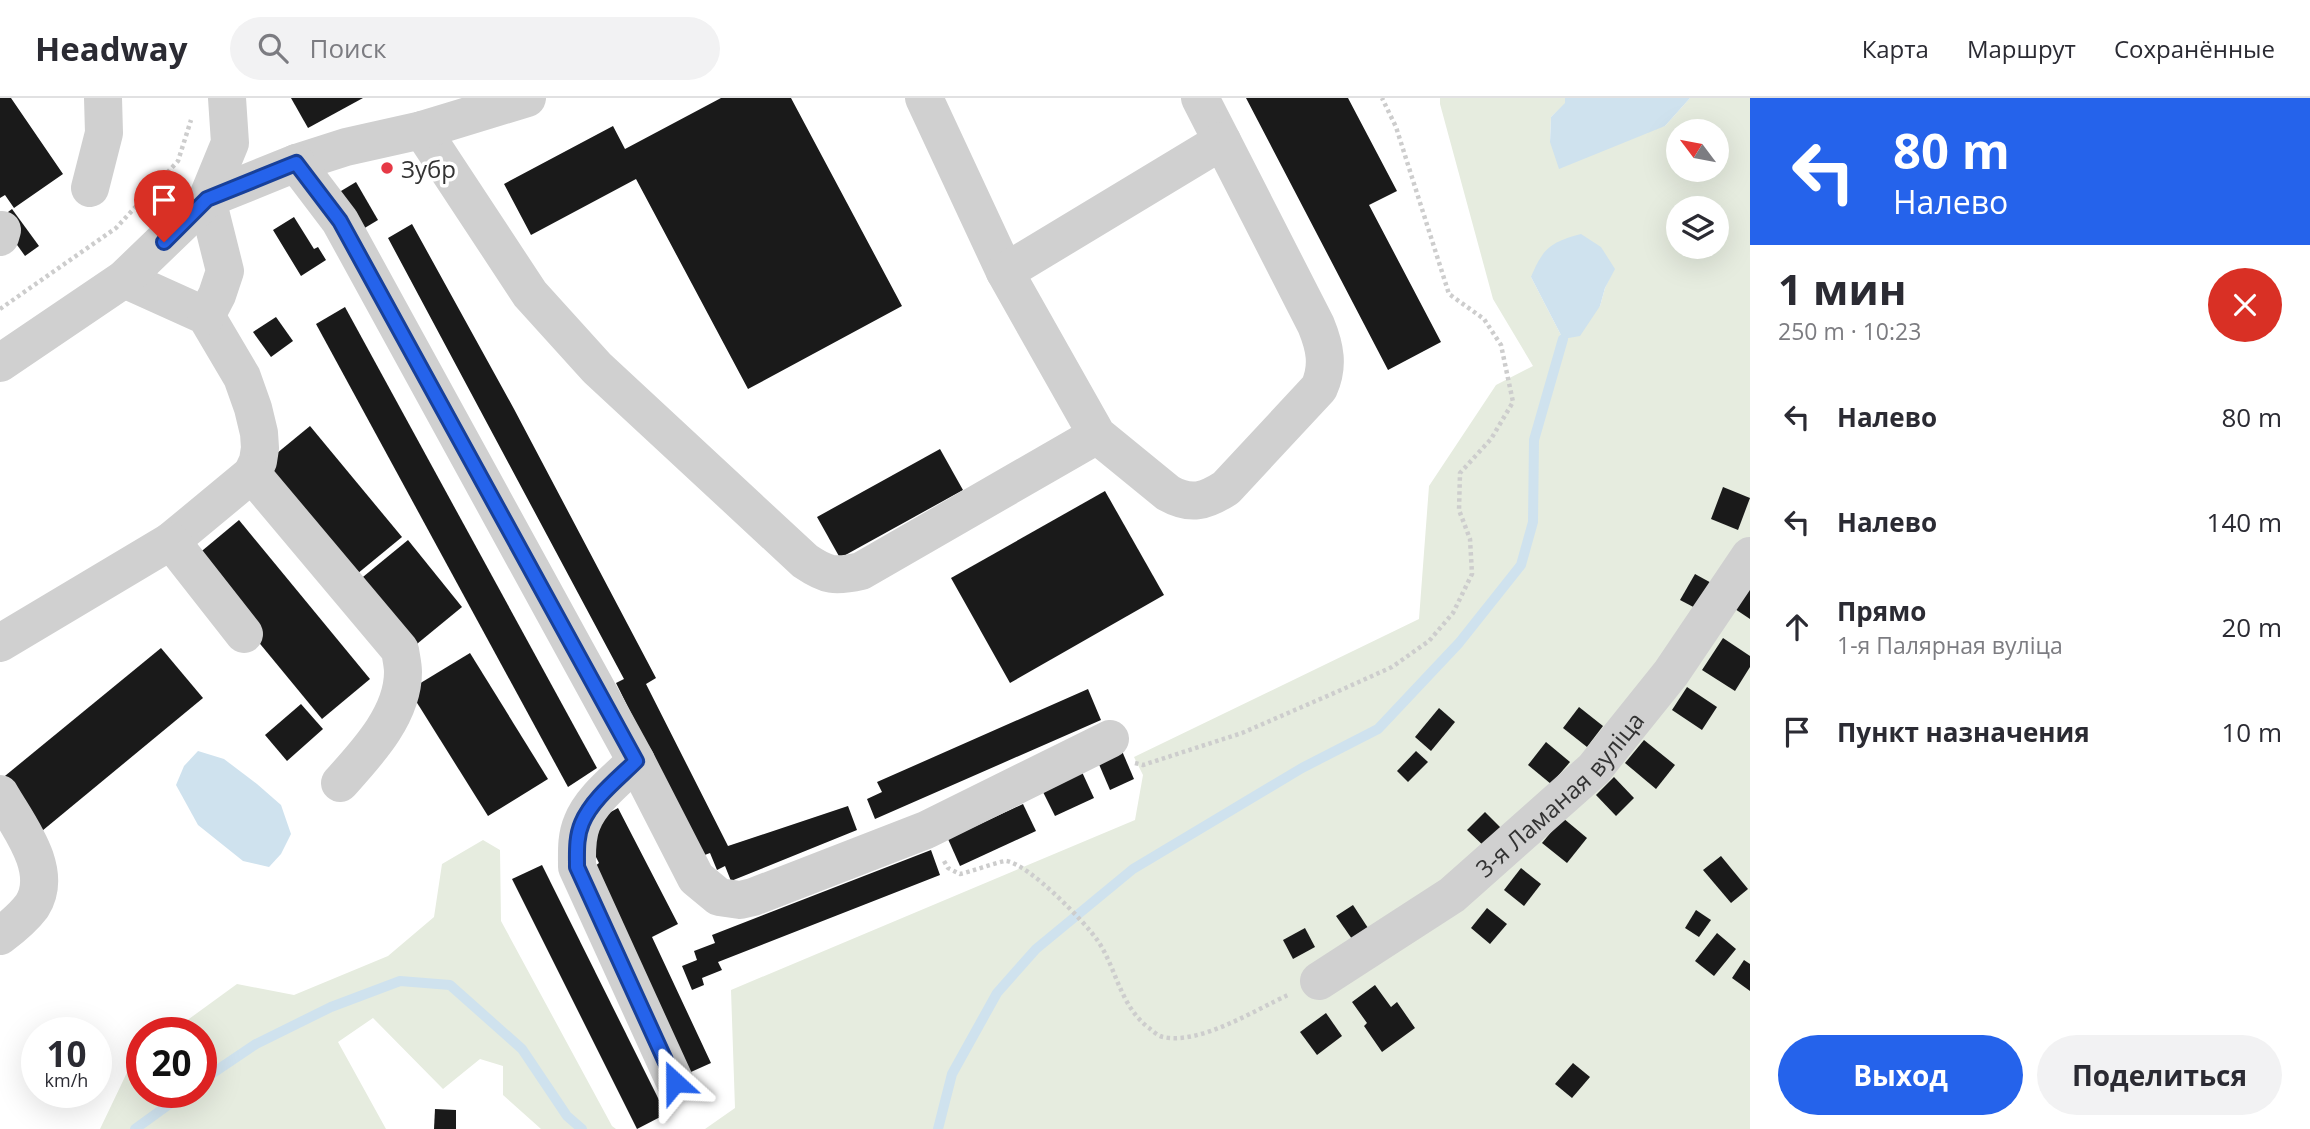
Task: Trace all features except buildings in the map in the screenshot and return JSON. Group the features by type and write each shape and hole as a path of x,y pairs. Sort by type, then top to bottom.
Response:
{"street":[{"path":"90,188 104,133 103,98"},
{"path":"0,363 124,279 207,199 296,163 346,147 422,130 527,98"},
{"path":"924,98 1005,272 1097,435 1168,493 1180,500 1194,502 1208,499 1226,488 1319,388 1325,374 1325,356 1316,325 1200,98"},
{"path":"206,316 225,271 207,199 230,143 211,105"},
{"path":"422,130 530,294 597,368 805,561 823,573 842,576 861,571 1097,435"},
{"path":"1005,272 1222,142"},
{"path":"296,163 340,221 636,761 696,878 719,897 730,900 753,897 1121,751"},
{"path":"0,643 172,541 252,474 258,461 259,433 242,377 206,316 124,279"},
{"path":"252,474 400,650 403,673 399,696 390,717 373,746 340,783"},
{"path":"172,541 244,634"},
{"name":"3-я Ламаная вуліца","path":"1319,981 1452,895 1594,769 1671,673 1750,556"},
{"path":"636,761 598,799 582,822 577,842 577,867 675,1082"},
{"path":"0,794 32,850 38,871 38,889 33,903 21,920 0,936"}],"path":[{"path":"1121,751 1143,765 1242,733 1392,667 1429,641 1453,613 1472,574 1470,539 1459,510 1460,473 1491,439 1513,402 1501,345 1484,318 1449,294 1396,127 1382,98"},
{"path":"0,309 116,228 178,161 211,105"},
{"path":"926,830 948,868 960,874 1004,861 1018,865 1060,898 1098,942 1125,1000 1141,1022 1160,1037 1206,1033 1319,981"}],"shaded area":[{"path":"1440,98 1565,98 1566,103 1551,117 1550,142 1666,125 1666,182 1729,182 1729,119 1671,119 1690,98 1750,98 1750,1129 705,1129 735,1108 731,990 1135,820 1143,775 1134,757 1419,619 1429,486 1496,385 1533,366 1493,299","holes":["1614,269 1600,306 1563,339 1531,277"]},
{"path":"483,840 500,850 501,921 616,1129 541,1129 503,1095 503,1066 480,1059 443,1089 373,1018 338,1042 386,1129 100,1129 126,1075 126,1108 217,1108 217,1017 192,1017 237,984 294,995 388,956 434,917 442,864"}],"water":[{"path":"1565,98 1690,98 1671,119 1666,119 1665,126 1559,169 1550,142 1551,117 1565,103"},
{"path":"1581,234 1601,247 1615,269 1605,288 1600,306 1580,336 1563,339 1531,277 1549,248 1555,243"},
{"path":"198,751 224,759 281,805 291,834 281,854 269,867 243,861 198,825 176,785 184,766"}],"waterway":[{"path":"938,1129 952,1074 997,993 1036,949 1133,869 1302,768 1378,729 1459,643 1521,565 1533,522 1534,440 1563,339"},
{"path":"217,1070 256,1044 331,1007 400,981 450,985 522,1049 567,1116 582,1129"},
{"path":"135,1129 164,1108"}],"place":[{"name":"Зубр","path":"387,168"}],"route":[{"path":"164,242 207,199 296,163 340,221 636,761 598,799 582,822 577,842 577,867 675,1082"}]}
